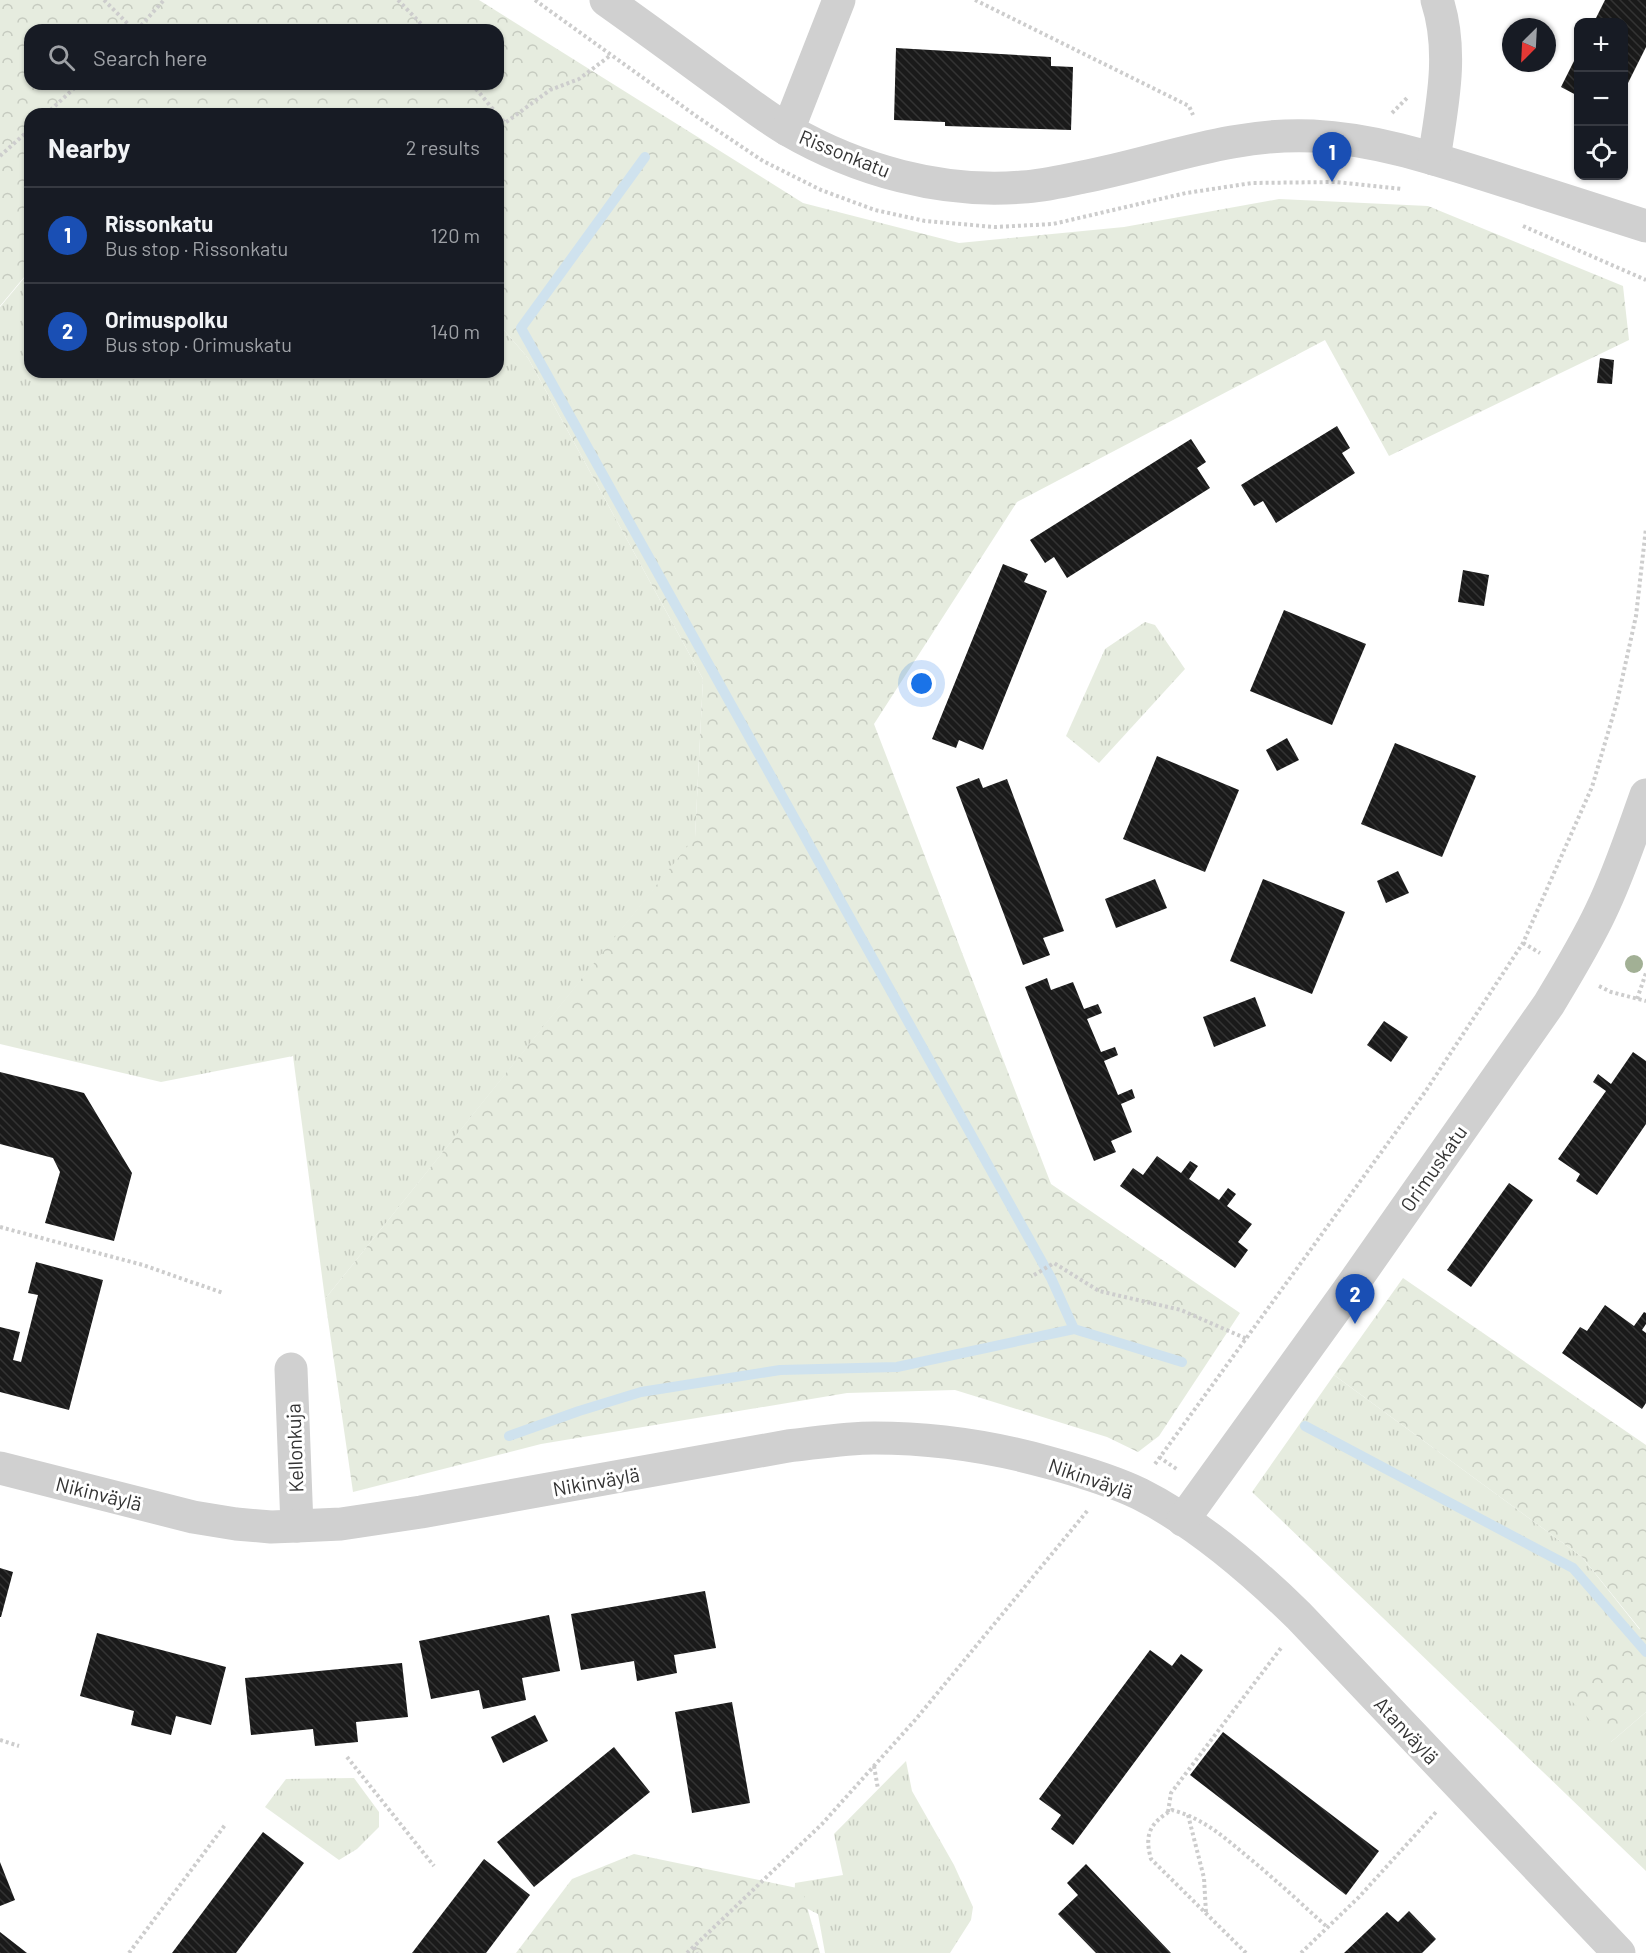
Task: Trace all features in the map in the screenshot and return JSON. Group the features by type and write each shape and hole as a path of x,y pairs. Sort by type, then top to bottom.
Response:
{"street":[{"name":"Rissonkatu","path":"606,0 788,130 846,159 927,182 991,188 1023,187 1074,179 1244,139 1318,136 1376,143 1646,226"},
{"path":"1434,159 1447,48 1442,15 1437,0"},
{"path":"788,130 831,3"},
{"name":"Orimuskatu","path":"1183,1520 1348,1291 1549,1004 1601,911 1622,862 1646,795"},
{"name":"Kellonkuja","path":"291,1369 297,1526"},
{"name":"Nikinväylä","path":"0,1468 193,1517 271,1527 341,1524 421,1512 788,1446 873,1438 966,1444 1013,1452 1078,1470 1139,1494 1183,1520"},
{"name":"Atanväylä","path":"1183,1520 1265,1583 1299,1616 1619,1953"}],"path":[{"path":"104,0 129,24"},
{"path":"141,24 164,0"},
{"path":"398,0 421,24"},
{"path":"975,0 1189,105 1197,123"},
{"path":"504,122 550,90 579,79 612,55"},
{"path":"53,108 72,90"},
{"path":"477,90 493,108"},
{"path":"0,156 24,134"},
{"path":"1139,1494 1159,1457 1425,1092 1523,943 1592,787 1617,702 1636,616 1646,528"},
{"path":"1637,999 1646,974"},
{"path":"0,1227 143,1265 223,1293"},
{"path":"1034,1275 1053,1263 1099,1291 1181,1310 1247,1339"},
{"path":"687,1953 822,1824 916,1719 1092,1505"},
{"path":"1168,1812 1171,1793 1285,1643"},
{"path":"0,1740 19,1746"},
{"path":"346,1757 434,1866"},
{"path":"874,1765 878,1789"},
{"path":"1301,1953 1359,1897 1441,1806"},
{"path":"1246,1953 1151,1859 1147,1844 1149,1830 1159,1818 1168,1812 1172,1810 1188,1814 1216,1831 1295,1896 1327,1927"},
{"path":"1188,1814 1204,1878 1206,1913"},
{"path":"129,1953 225,1825"},
{"path":"694,1947 697,1953"}],"green space":[{"path":"0,0 479,0 803,203 959,243 1124,227 1279,199 1428,206 1623,286 1629,340 1389,456 1325,340 1017,502 874,724 1051,1184 1240,1313 1159,1436 1138,1452 1107,1437 955,1390 847,1393 541,1444 353,1492 325,1299 695,837 703,679 528,358 504,330 504,108 24,108 24,277 0,306"},
{"path":"24,278 24,378 504,378 504,330 528,358 703,679 695,838 325,1299 293,1056 161,1082 0,1044 0,307"},
{"path":"1145,622 1155,625 1185,669 1099,763 1066,736 1105,649"},
{"path":"1403,1278 1646,1445 1646,1712 1611,1742 1564,1693 1640,1629 1582,1557 1334,1375"},
{"path":"1334,1375 1582,1557 1640,1630 1611,1742 1646,1712 1646,1871 1252,1492"},
{"path":"906,1761 912,1791 954,1865 973,1907 971,1920 950,1953 825,1953 818,1914 794,1902 795,1883 843,1875 834,1834"},
{"path":"354,1778 379,1812 379,1827 357,1849 339,1860 265,1807 286,1779"},
{"path":"634,1854 802,1889 820,1953 516,1953 572,1879"}],"building":[{"path":"1605,0 1646,0 1646,47 1628,83 1628,18 1596,18"},
{"path":"896,48 1051,57 1051,66 1073,67 1071,130 945,126 945,122 894,120"},
{"path":"1574,61 1574,94 1561,87"},
{"path":"1600,358 1614,360 1612,384 1597,383"},
{"path":"1337,426 1350,448 1342,453 1355,473 1276,523 1263,501 1254,506 1241,485"},
{"path":"1191,439 1206,462 1197,468 1210,488 1067,578 1054,557 1045,563 1030,540"},
{"path":"1003,564 1028,574 1024,582 1047,591 983,750 959,740 956,748 932,739"},
{"path":"1463,570 1489,575 1484,606 1458,602"},
{"path":"1284,610 1366,644 1332,725 1250,691"},
{"path":"1287,738 1299,760 1277,771 1266,750"},
{"path":"1395,743 1476,776 1442,857 1361,824"},
{"path":"1157,756 1239,790 1205,872 1123,839"},
{"path":"979,778 983,788 1007,779 1064,931 1043,938 1050,955 1023,965 956,787"},
{"path":"1398,871 1409,893 1386,903 1377,881"},
{"path":"1155,879 1167,908 1116,928 1105,899"},
{"path":"1263,879 1345,912 1312,994 1230,961"},
{"path":"1047,978 1051,990 1073,982 1084,1009 1098,1004 1102,1013 1087,1019 1101,1052 1115,1047 1118,1055 1104,1061 1118,1095 1132,1089 1135,1098 1121,1104 1132,1132 1111,1141 1116,1152 1094,1161 1025,987"},
{"path":"1255,997 1266,1026 1214,1047 1203,1017"},
{"path":"1384,1021 1408,1037 1391,1062 1367,1045"},
{"path":"1633,1052 1646,1061 1646,1124 1597,1195 1576,1181 1580,1174 1558,1159 1606,1091 1593,1082 1598,1074 1611,1084"},
{"path":"0,1072 84,1093 132,1173 114,1241 45,1223 60,1172 53,1158 0,1144"},
{"path":"1157,1156 1181,1173 1190,1161 1198,1166 1189,1179 1219,1200 1228,1188 1236,1194 1227,1206 1252,1224 1238,1242 1248,1250 1235,1268 1120,1186 1133,1168 1143,1175"},
{"path":"1509,1183 1533,1200 1471,1287 1447,1270"},
{"path":"36,1262 103,1280 69,1410 0,1392 0,1327 20,1332 13,1360 21,1362 38,1295 28,1293"},
{"path":"1605,1305 1634,1326 1644,1312 1646,1313 1646,1324 1642,1330 1646,1333 1646,1403 1642,1409 1562,1353 1580,1327 1587,1331"},
{"path":"0,1568 13,1572 1,1617 0,1617"},
{"path":"705,1591 716,1648 674,1655 677,1673 637,1681 634,1661 581,1670 571,1614"},
{"path":"549,1615 560,1671 522,1678 526,1700 483,1709 479,1690 431,1699 419,1641"},
{"path":"97,1633 226,1667 211,1725 176,1716 171,1735 131,1725 134,1711 80,1696"},
{"path":"1150,1650 1172,1666 1181,1654 1203,1670 1073,1845 1051,1829 1061,1815 1039,1799"},
{"path":"402,1663 408,1717 356,1722 358,1742 315,1746 313,1729 251,1735 245,1678"},
{"path":"732,1702 750,1803 692,1813 675,1712"},
{"path":"535,1715 548,1741 503,1763 491,1737"},
{"path":"1223,1732 1379,1851 1346,1895 1190,1775"},
{"path":"614,1747 650,1792 534,1887 497,1842"},
{"path":"263,1832 304,1863 236,1953 172,1953"},
{"path":"484,1859 530,1895 486,1953 412,1953"},
{"path":"0,1862 15,1900 0,1906"},
{"path":"1086,1864 1171,1953 1096,1953 1058,1914 1078,1895 1067,1883"},
{"path":"1409,1911 1436,1939 1422,1953 1344,1953 1387,1912 1398,1922"},
{"path":"0,1932 27,1953 0,1953"}],"waterway":[{"path":"645,157 521,328 1051,1278 1074,1329"},
{"path":"509,1436 641,1392 780,1370 897,1367 1074,1329 1182,1362"},
{"path":"1305,1426 1573,1568 1646,1652"}],"place":[{"name":"Rissonkatu","path":"1332,182"},
{"name":"Orimuspolku","path":"1355,1324"}]}
